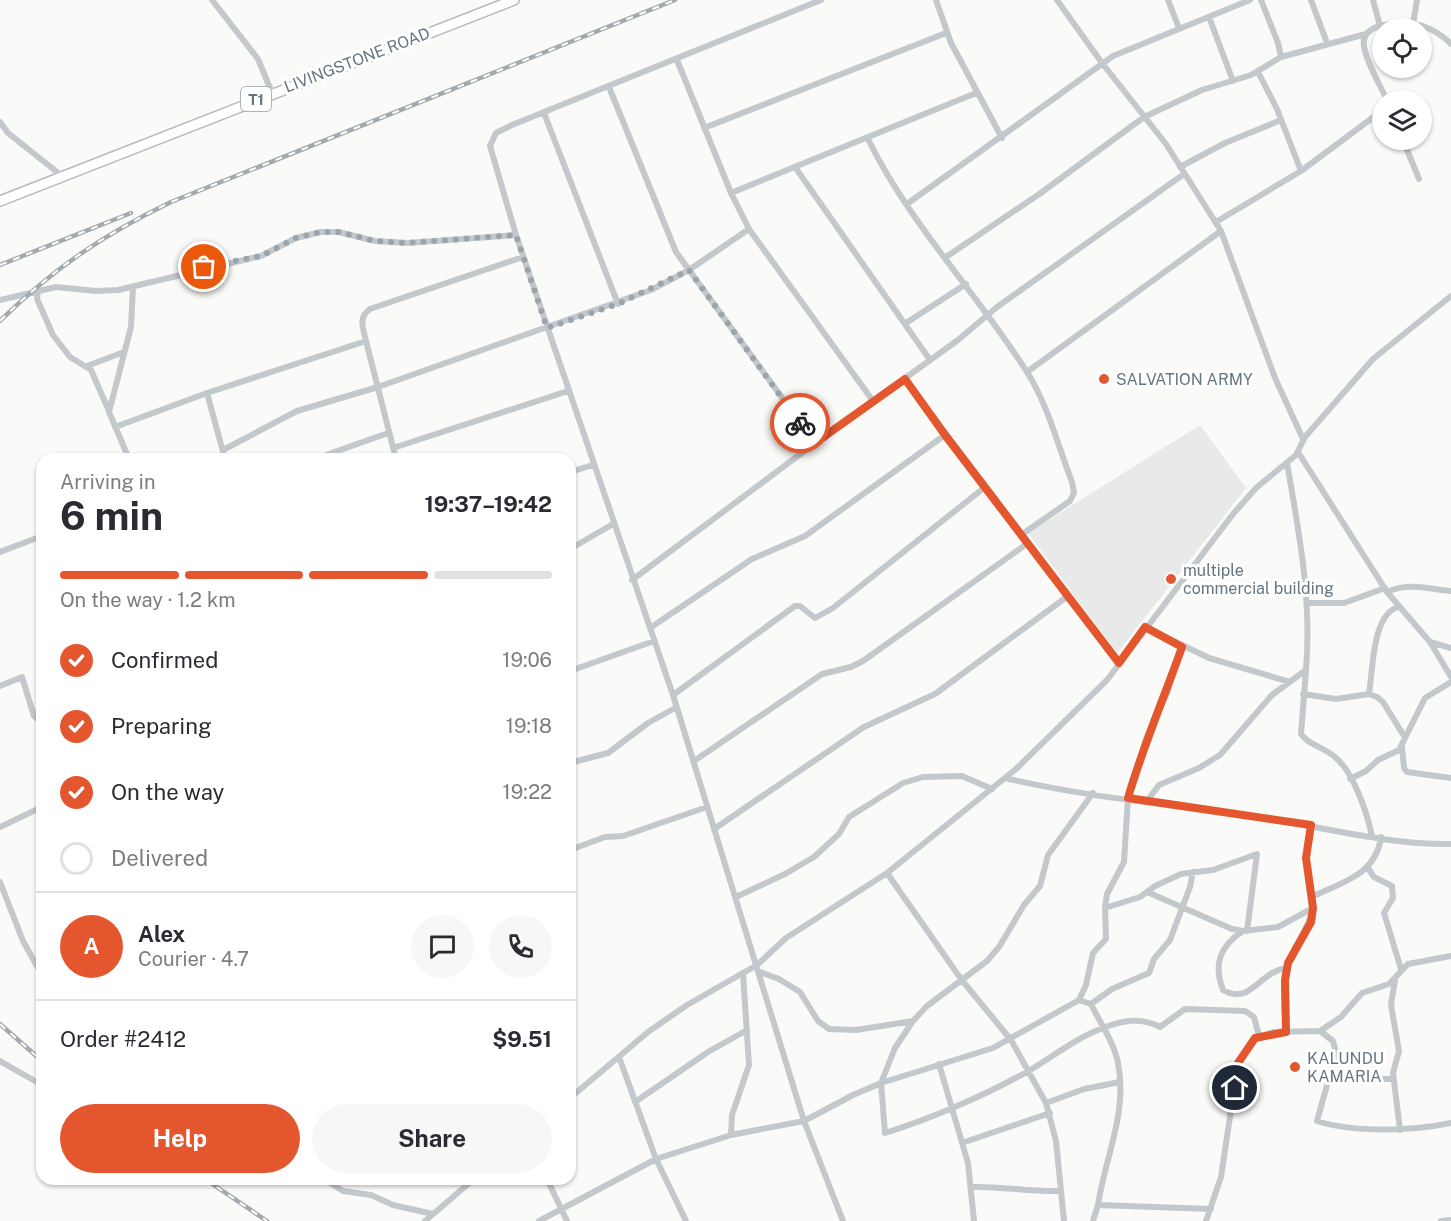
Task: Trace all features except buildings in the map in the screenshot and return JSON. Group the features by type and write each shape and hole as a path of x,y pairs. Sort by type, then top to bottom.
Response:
{"highway":[{"name":"LIVINGSTONE ROAD","path":"0,201 514,0"}],"street":[{"path":"212,0 258,59 272,93"},
{"path":"821,0 502,130 491,142 491,152 523,257 673,695 675,708 694,761 804,1121 843,1221"},
{"path":"936,0 946,33 975,93 1002,138"},
{"path":"1058,0 1180,167 1216,222 1275,378 1303,439"},
{"path":"1168,0 1179,28"},
{"path":"907,204 1002,138 1102,63 1126,49 1209,17 1230,4 1250,0"},
{"path":"1261,0 1278,43 1281,57"},
{"path":"1311,0 1328,43"},
{"path":"1372,0 1378,18"},
{"path":"1414,18 1417,0"},
{"path":"1209,17 1233,81"},
{"path":"946,257 1010,215 1144,117 1202,90 1258,72 1281,57 1372,31"},
{"path":"1444,37 1451,31"},
{"path":"1432,32 1444,37 1451,44"},
{"path":"704,128 946,33"},
{"path":"1366,34 1365,51 1383,90"},
{"path":"677,60 731,194 749,229 873,401"},
{"path":"1258,72 1281,120 1301,171"},
{"path":"609,87 669,238 689,270 815,443"},
{"path":"731,194 975,93"},
{"path":"544,113 618,304"},
{"path":"1216,222 1301,171 1372,118"},
{"path":"1180,167 1225,143 1281,120"},
{"path":"0,122 8,133 62,176"},
{"path":"868,138 885,173 987,314 1027,372 1039,395 1074,493 1070,501 1021,535"},
{"path":"1407,150 1419,179"},
{"path":"795,167 930,360"},
{"path":"632,580 815,443 905,379 987,314 1184,174"},
{"path":"223,450 288,414 378,387 618,304 689,270 749,229"},
{"path":"1027,372 1221,231"},
{"path":"0,300 38,290 66,287 100,292 134,286 261,256 296,238 321,232 339,232 375,241 414,243 467,236 516,235"},
{"path":"394,453 366,341 363,315 370,309 523,257"},
{"path":"906,323 966,284"},
{"path":"109,412 131,327 134,286"},
{"path":"38,290 37,299 57,341 70,357 87,366 126,453"},
{"path":"576,1093 648,1032 687,1005 743,973 758,968 796,932 887,873 993,789 1091,698 1233,514 1256,488 1298,452 1303,439 1373,359 1451,296"},
{"path":"115,428 207,393 366,341"},
{"path":"87,366 124,352"},
{"path":"905,379 1119,663"},
{"path":"393,448 568,391"},
{"path":"207,393 224,453"},
{"path":"332,453 388,433"},
{"path":"650,628 752,559 805,537 945,435"},
{"path":"1298,452 1386,590 1398,607 1430,642 1451,677"},
{"path":"1287,463 1304,564 1307,603 1306,670 1299,730 1302,738 1337,758 1368,816 1372,836"},
{"path":"576,470 593,465"},
{"path":"673,695 795,606 800,606 815,618 825,614 985,488"},
{"path":"576,546 613,524"},
{"path":"0,552 36,538"},
{"path":"694,761 822,674 851,667 863,661 1028,543"},
{"path":"1307,603 1344,603 1400,586 1411,585 1451,591"},
{"path":"714,829 864,727 935,694 1068,596"},
{"path":"1369,694 1379,630 1386,613 1398,607"},
{"path":"1145,627 1182,647 1290,682"},
{"path":"576,669 654,641"},
{"path":"1430,642 1451,648"},
{"path":"539,1221 656,1159 731,1135 804,1121 852,1095 881,1083 1011,1040 1079,1000 1086,985 1093,953 1106,939 1107,894 1124,862 1128,798 1146,739 1167,693 1182,647"},
{"path":"1147,801 1159,785 1199,768 1220,755 1272,695 1306,670"},
{"path":"0,686 22,677 36,718"},
{"path":"1451,682 1425,698 1404,736 1402,747 1407,772 1451,778"},
{"path":"1303,694 1346,699 1369,694 1383,702 1404,736"},
{"path":"576,761 608,753 648,723 675,708"},
{"path":"1350,779 1402,747"},
{"path":"736,897 785,874 814,857 839,834 849,818 903,783 923,777 962,776 993,789"},
{"path":"1005,778 1044,787 1311,825 1372,836 1427,844 1451,844"},
{"path":"1093,793 1048,855 1040,886 1024,905 999,947 987,961 961,979 913,1021 895,1048 881,1083 885,1133 950,1108 1029,1070 1102,1028 1137,1020 1147,1020 1160,1027 1185,1009 1217,1010 1250,1013 1259,1036"},
{"path":"576,848 605,837 623,836 707,807"},
{"path":"0,826 36,810"},
{"path":"1286,1032 1287,968 1295,948 1311,922 1313,908 1306,858 1311,825"},
{"path":"1312,897 1368,868 1375,859 1381,837"},
{"path":"1105,908 1124,903 1176,877 1213,870 1257,854 1245,931"},
{"path":"1368,868 1374,877 1392,886 1393,898 1384,913 1401,969"},
{"path":"1091,1004 1112,989 1149,974 1154,959 1168,943 1190,887 1193,872"},
{"path":"887,873 961,979 1011,1040 1046,1103 1056,1141 1064,1221"},
{"path":"0,882 23,941 36,964"},
{"path":"1147,892 1232,929 1245,931 1278,927 1313,908"},
{"path":"1245,931 1231,939 1219,957 1217,964 1223,990 1237,994 1251,992 1266,975 1287,968"},
{"path":"1400,1130 1394,1079 1399,1051 1391,1005 1395,980 1407,964 1451,956"},
{"path":"758,968 800,992 818,1021 829,1029 856,1030 913,1021"},
{"path":"731,1135 732,1115 749,1065 743,973"},
{"path":"1206,1221 1221,1177 1238,1063 1255,1038 1286,1032 1320,1031 1341,1017 1362,993 1395,980"},
{"path":"1079,1000 1091,1004 1115,1053 1120,1082 1117,1130 1106,1162 1093,1221"},
{"path":"635,1102 708,1052 747,1030"},
{"path":"1320,1031 1333,1041 1336,1048 1332,1072 1317,1121 1329,1125 1400,1130 1451,1123"},
{"path":"619,1057 656,1159 686,1221"},
{"path":"0,1061 36,1082"},
{"path":"939,1064 962,1143 971,1187 974,1221"},
{"path":"1332,1072 1363,1079 1394,1079"},
{"path":"1046,1103 1084,1089 1120,1082"},
{"path":"962,1143 1050,1113"},
{"path":"334,1185 343,1191 371,1195 393,1204 433,1214"},
{"path":"425,1221 467,1185"},
{"path":"550,1185 567,1221"},
{"path":"971,1187 1060,1191"},
{"path":"1098,1205 1210,1209"},
{"path":"1441,1221 1451,1220"}],"shaded area":[{"path":"1200,425 1246,488 1117,653 1028,533"}],"railway":[{"path":"0,321 40,285 80,254 123,227 171,202 675,0"},
{"path":"0,265 131,213"},
{"path":"0,1024 36,1056"},
{"path":"214,1185 267,1221"}],"way so far":[{"path":"204,267 261,256 296,238 321,232 339,232 375,241 407,243 430,243 467,236 516,235 547,328 618,304 689,270 800,423"}],"place":[{"name":"SALVATION ARMY","path":"1104,379"},
{"name":"multiple commercial building","path":"1171,579"},
{"name":"KALUNDU KAMARIA","path":"1295,1067"}],"route":[{"path":"800,423 815,443 905,379 1119,663 1145,627 1182,647 1167,693 1146,739 1128,798 1311,825 1306,867 1313,908 1311,922 1288,963 1284,1005 1286,1032 1273,1032 1255,1038 1238,1063 1235,1088"}]}
